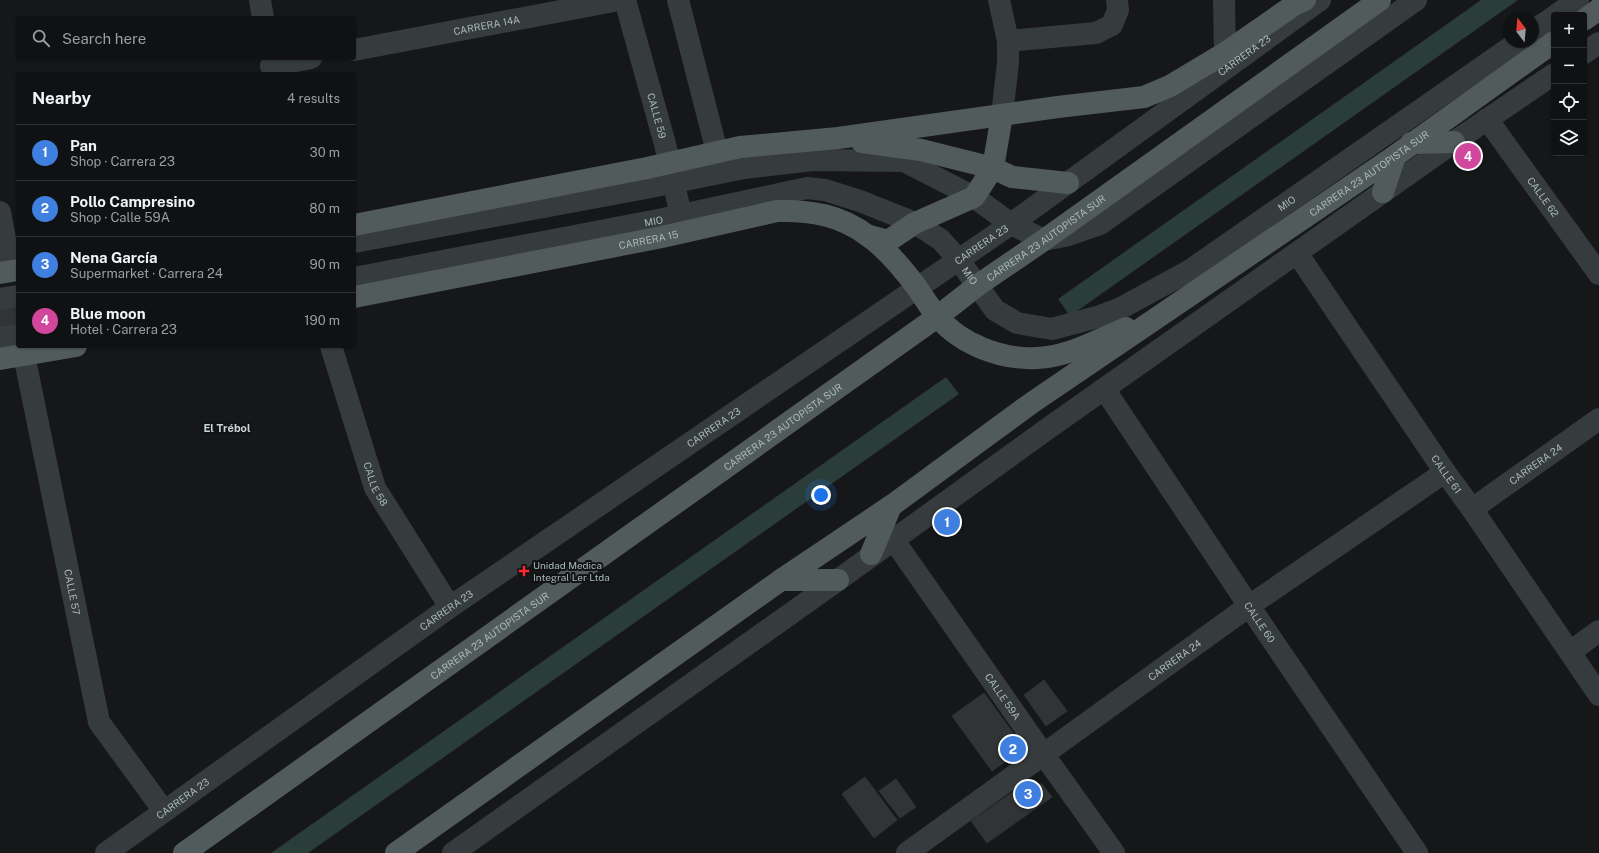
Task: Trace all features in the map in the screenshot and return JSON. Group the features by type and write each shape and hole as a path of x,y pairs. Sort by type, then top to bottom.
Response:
{"main road":[{"path":"356,225 671,173 717,152 740,147 838,138 1058,107 1144,98 1170,86 1225,53 1294,5 1305,0"},
{"name":"CARRERA 23 AUTOPISTA SUR","path":"184,853 937,316 978,285 1044,240 1380,0"},
{"path":"1587,18 1599,9"},
{"name":"CARRERA 23 AUTOPISTA SUR","path":"396,853 781,580 891,506 1033,402 1403,150 1551,44"},
{"path":"869,236 888,241 915,223 974,197 993,168 1002,115"},
{"path":"838,138 921,150 993,168 1012,177 1068,183"},
{"path":"1383,192 1403,150 1454,142"},
{"name":"CARRERA 15","path":"356,297 683,223 796,210 820,213 841,220 869,236 917,288 937,316 962,338 989,351 1014,357 1038,358 1067,353 1166,312"},
{"path":"0,359 16,348"},
{"path":"871,554 891,506"},
{"path":"781,580 838,580"}],"street":[{"path":"260,0 263,16"},
{"name":"CARRERA 14A","path":"356,50 619,0"},
{"name":"CALLE 59","path":"625,0 683,223"},
{"path":"678,0 717,152"},
{"path":"999,0 1008,41 1008,63 1002,115"},
{"path":"1008,41 1096,33 1112,25 1118,10 1117,0"},
{"path":"1224,0 1225,53"},
{"name":"CARRERA 23","path":"106,853 450,607 1011,224 1320,0"},
{"path":"356,242 671,173 744,168 813,160 904,161 974,197 1011,224 1044,240 1065,236 1100,224 1416,0"},
{"path":"1561,12 1578,0"},
{"path":"1539,27 1551,19"},
{"path":"1587,51 1599,43"},
{"name":"MIO","path":"356,278 683,223 807,188 825,190 860,201 915,223 941,240 958,259 995,310 1016,323 1052,329 1098,317 1121,308 1189,271 1509,48"},
{"path":"271,66 301,60"},
{"path":"453,853 838,580 871,554 1050,427 1105,390 1454,142 1551,76"},
{"name":"CALLE 62","path":"1488,119 1599,274"},
{"path":"0,212 10,271"},
{"name":"CALLE 61","path":"1297,253 1445,472 1599,695"},
{"path":"0,299 16,296"},
{"path":"0,338 16,343"},
{"name":"CALLE 57","path":"22,348 100,722 164,811"},
{"name":"CALLE 58","path":"332,348 375,488 450,607"},
{"name":"CALLE 60","path":"1105,390 1249,606 1417,853"},
{"name":"CARRERA 24","path":"1472,509 1599,418"},
{"name":"CARRERA 24","path":"907,853 1249,606 1445,472"},
{"name":"CALLE 59A","path":"893,539 1114,853"},
{"path":"1570,652 1599,631"}],"shaded area":[{"path":"1481,0 1518,0 1070,316 1058,299"},
{"path":"946,377 959,394 308,853 271,853"}],"building":[{"path":"16,303 16,326 0,329 0,306"},
{"path":"1044,680 1067,711 1046,726 1024,695"},
{"path":"984,693 1024,748 992,771 952,716"},
{"path":"865,777 897,820 874,838 842,794"},
{"path":"896,779 916,807 900,818 879,791"},
{"path":"1024,784 1042,784 1052,797 987,843 971,821"}],"place":[{"name":"Blue moon","path":"1468,156"},
{"name":"Pan","path":"947,522"},
{"name":"Unidad Medica Integral Ler Ltda","path":"524,571"},
{"name":"Pollo Campresino","path":"1013,749"},
{"name":"Nena García","path":"1028,794"}],"district":[{"name":"El Trébol","path":"227,428"}]}
